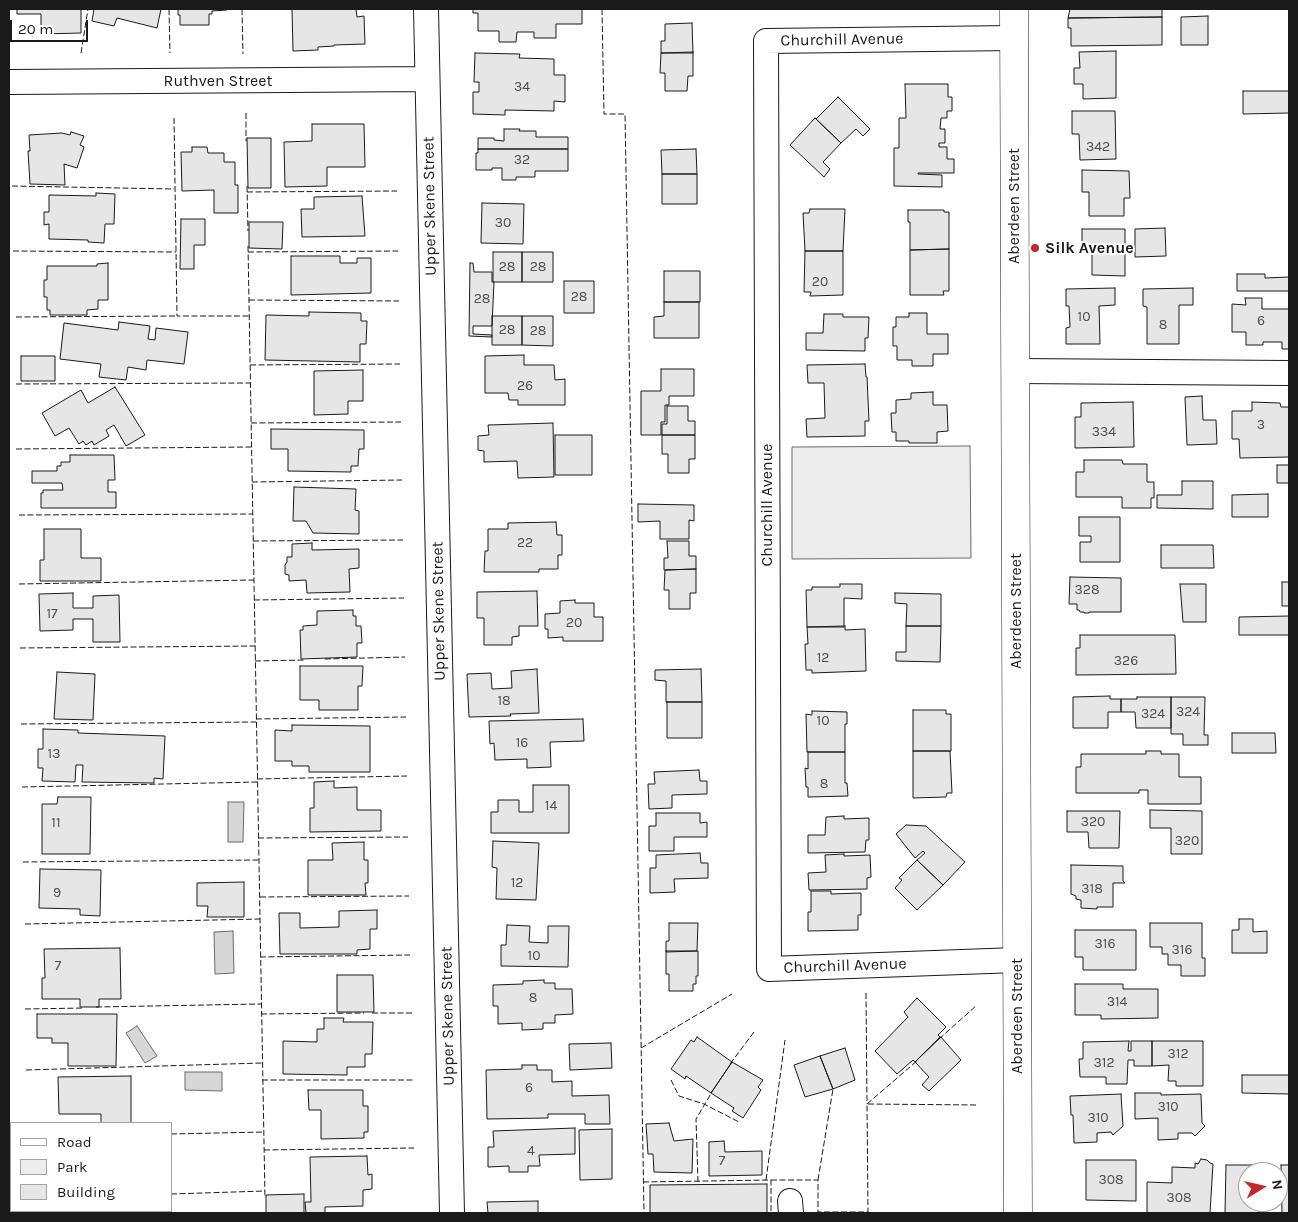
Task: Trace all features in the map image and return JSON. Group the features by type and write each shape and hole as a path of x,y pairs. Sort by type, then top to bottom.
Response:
{"main road":[{"name":"Aberdeen Street","path":"1014,9 1018,1213"}],"street":[{"name":"Upper Skene Street","path":"426,9 452,1213"},
{"name":"Churchill Avenue","path":"1014,38 766,41 769,969 1017,960"},
{"name":"Ruthven Street","path":"9,82 427,80"},
{"path":"1015,370 1289,373"}],"green space":[{"path":"970,446 971,558 792,559 792,447"}],"shaded area":[{"path":"228,802 244,802 243,842 228,842"},
{"path":"233,931 234,973 215,974 214,932"},
{"path":"137,1026 157,1056 145,1063 126,1033"},
{"path":"185,1072 222,1072 222,1091 185,1090"}],"building":[{"path":"17,9 81,9 81,33 41,34 41,14 17,14"},
{"path":"94,9 161,9 157,28 117,18 114,26 92,21"},
{"path":"178,9 227,10 212,11 212,14 209,14 209,25 180,25"},
{"path":"292,9 356,9 357,17 364,16 365,44 334,45 318,47 318,50 293,51"},
{"path":"473,9 582,9 582,24 556,24 556,38 534,38 534,32 517,32 516,42 499,42 499,31 478,31 478,13 473,13"},
{"path":"1070,9 1162,9 1162,17 1068,18"},
{"path":"1208,16 1208,45 1181,45 1181,17"},
{"path":"1162,17 1162,45 1071,46 1071,28 1068,28 1068,18"},
{"path":"692,23 693,53 661,53 661,41 665,41 665,24"},
{"path":"1116,51 1116,98 1083,99 1083,84 1074,84 1074,68 1080,68 1079,52"},
{"path":"693,52 693,76 688,76 687,91 665,91 665,73 660,73 661,53"},
{"path":"475,53 520,54 519,58 554,59 554,75 565,75 565,102 554,101 554,111 505,110 505,115 473,114 473,92 479,92 479,82 474,82"},
{"path":"905,84 948,84 948,97 952,97 952,111 947,111 947,118 941,118 940,129 945,129 945,143 939,143 939,147 947,147 947,159 954,159 954,173 918,173 942,175 942,187 894,186 894,148 899,148 899,118 906,118"},
{"path":"1243,91 1289,91 1289,113 1243,114"},
{"path":"838,97 870,129 863,136 856,129 841,143 816,119"},
{"path":"1072,111 1115,111 1116,159 1080,160 1079,134 1072,134"},
{"path":"815,118 841,143 823,162 830,169 824,177 790,145"},
{"path":"312,124 364,124 365,167 327,167 327,186 285,187 284,142 312,141"},
{"path":"504,129 536,131 536,137 568,137 568,149 478,149 478,138 494,138 494,140 504,141"},
{"path":"71,132 84,136 80,145 84,147 77,168 64,164 65,185 30,184 29,135 62,133 70,135"},
{"path":"247,138 271,138 271,188 248,188"},
{"path":"192,147 207,147 208,153 224,153 224,162 235,162 235,185 238,185 238,213 214,213 214,190 182,191 181,152 192,152"},
{"path":"478,149 568,149 568,171 535,171 535,177 516,177 516,180 502,180 502,168 476,170 476,153 478,153"},
{"path":"696,149 697,174 662,174 661,150"},
{"path":"1082,170 1129,171 1130,198 1124,198 1124,216 1089,216 1089,192 1082,192"},
{"path":"662,174 697,174 697,204 662,204"},
{"path":"96,193 115,194 114,224 105,224 104,243 88,242 88,240 49,239 49,224 44,225 44,212 49,212 49,195 96,196"},
{"path":"362,196 365,236 302,237 301,209 314,209 314,197"},
{"path":"482,203 524,204 523,244 481,243"},
{"path":"810,209 845,209 843,251 805,251 803,213 809,213"},
{"path":"908,210 944,210 944,212 949,212 949,249 910,250"},
{"path":"181,219 205,219 205,245 194,245 194,269 180,269"},
{"path":"249,222 283,222 282,249 249,248"},
{"path":"1165,228 1166,256 1135,257 1135,229"},
{"path":"1082,229 1125,229 1125,276 1092,275 1092,250 1082,250"},
{"path":"949,249 949,291 943,291 944,295 910,295 910,250"},
{"path":"805,251 843,251 843,295 810,296 811,292 804,292"},
{"path":"493,252 522,252 522,282 493,282"},
{"path":"522,252 553,252 553,282 522,282"},
{"path":"291,256 340,256 340,263 357,263 357,258 371,258 371,293 291,295"},
{"path":"108,263 108,300 98,300 98,309 87,310 87,315 50,315 50,310 47,310 47,297 44,297 44,280 47,280 47,266 97,266 97,264"},
{"path":"470,263 473,263 474,272 492,272 492,282 494,282 492,326 473,326 473,334 492,335 492,337 469,336"},
{"path":"664,271 700,271 700,302 664,302"},
{"path":"1237,274 1265,274 1265,278 1289,277 1289,291 1237,291"},
{"path":"564,281 594,281 594,313 564,313"},
{"path":"1115,288 1115,305 1099,306 1100,344 1066,344 1066,328 1070,327 1069,306 1066,306 1066,289"},
{"path":"1193,288 1193,305 1179,305 1179,344 1147,344 1147,307 1143,306 1143,289"},
{"path":"1245,298 1262,298 1262,309 1289,309 1289,349 1282,349 1282,342 1263,342 1263,345 1246,345 1246,332 1232,332 1232,304 1246,305"},
{"path":"664,302 699,302 699,338 654,338 654,317 664,316"},
{"path":"309,312 361,313 361,321 367,321 366,344 360,344 360,362 265,360 266,315 309,316"},
{"path":"909,313 927,313 927,334 948,334 948,354 933,354 933,366 912,366 912,360 897,360 897,346 893,346 893,327 896,327 896,317 909,317"},
{"path":"824,314 843,314 843,317 869,317 868,338 865,338 865,351 806,350 806,333 823,333"},
{"path":"492,316 522,316 522,345 492,345"},
{"path":"522,316 553,316 553,346 522,345"},
{"path":"119,322 150,326 148,339 155,340 156,328 188,332 184,364 147,360 146,370 128,367 126,380 99,377 101,364 60,359 64,323 118,330"},
{"path":"524,355 524,365 554,365 555,380 565,379 565,405 518,405 518,400 509,400 508,393 485,393 485,356"},
{"path":"21,356 55,356 55,381 21,381"},
{"path":"865,364 869,421 865,421 865,436 807,437 806,419 825,418 824,383 808,383 807,365"},
{"path":"661,369 694,369 694,396 669,396 669,405 665,405 665,422 661,422 661,435 641,435 641,391 661,391"},
{"path":"363,370 363,401 348,401 348,414 314,415 314,371"},
{"path":"115,387 145,435 126,446 114,425 106,430 109,436 94,445 92,441 86,445 83,441 79,444 69,428 55,436 42,413 81,390 88,403"},
{"path":"933,392 933,405 947,405 948,431 937,432 937,443 896,441 896,432 892,432 891,413 896,413 896,400 911,399 911,393"},
{"path":"1202,396 1203,420 1216,420 1217,444 1187,445 1185,397"},
{"path":"1133,402 1134,447 1075,448 1075,417 1081,417 1081,403"},
{"path":"1252,402 1280,403 1281,407 1289,407 1289,457 1240,458 1239,439 1232,439 1232,411 1252,411"},
{"path":"667,406 688,406 688,421 695,421 695,435 662,435 662,424 667,424"},
{"path":"553,423 554,477 518,478 517,461 484,462 484,451 478,450 478,436 489,435 488,425"},
{"path":"271,429 364,430 364,449 359,449 358,466 351,466 351,472 288,471 288,449 271,449"},
{"path":"555,435 592,435 592,475 555,475"},
{"path":"662,435 695,435 695,459 689,459 689,473 668,473 668,454 662,454"},
{"path":"70,455 114,455 115,480 108,480 108,492 116,492 116,508 41,508 41,493 43,493 43,490 63,490 62,483 32,483 32,471 57,471 57,466 61,466 61,462 70,462"},
{"path":"1084,460 1122,460 1123,464 1147,464 1147,482 1154,482 1154,498 1151,498 1151,508 1122,508 1122,497 1076,497 1076,472 1084,472"},
{"path":"1277,465 1289,465 1289,483 1277,483"},
{"path":"1182,481 1213,481 1213,509 1157,508 1157,495 1182,495"},
{"path":"294,487 356,489 355,510 359,511 359,534 313,533 306,521 293,521"},
{"path":"1268,494 1268,517 1232,517 1232,495"},
{"path":"638,504 694,505 694,521 689,520 689,539 660,539 660,521 638,522"},
{"path":"1079,517 1120,517 1120,562 1080,562 1080,542 1091,542 1091,536 1079,536"},
{"path":"556,522 557,535 562,535 562,555 558,555 558,569 539,569 539,572 484,572 485,551 488,551 488,529 508,529 508,523"},
{"path":"44,529 81,529 81,558 101,558 101,581 40,581 40,560 44,560"},
{"path":"667,541 689,541 689,556 696,556 696,569 664,570 664,558 668,558"},
{"path":"312,543 312,550 359,549 359,568 349,569 350,592 307,593 306,580 289,581 289,575 285,574 285,565 287,557 292,557 292,544"},
{"path":"1161,545 1213,545 1214,568 1161,568"},
{"path":"696,569 696,593 690,593 690,609 669,609 669,590 664,590 665,570"},
{"path":"1070,577 1121,578 1121,612 1084,613 1077,610 1077,604 1069,604"},
{"path":"1282,582 1289,582 1289,606 1282,606"},
{"path":"840,584 862,584 862,599 844,598 844,627 807,627 806,590 812,590 812,587 840,587"},
{"path":"1180,584 1206,584 1206,622 1183,622"},
{"path":"537,591 538,626 519,626 519,636 512,637 512,645 484,645 484,618 477,618 477,592"},
{"path":"73,593 73,608 93,608 93,596 119,595 120,642 93,642 93,619 73,619 73,630 40,631 39,594"},
{"path":"895,593 941,594 941,626 906,626 907,604 895,603"},
{"path":"575,600 575,603 594,603 594,617 603,617 603,641 563,641 563,637 548,638 548,629 545,629 545,614 560,613 560,601"},
{"path":"353,610 353,616 356,616 356,626 361,626 362,643 357,643 357,657 301,659 300,630 303,630 303,626 317,625 317,611"},
{"path":"1289,616 1289,635 1239,635 1239,617"},
{"path":"845,626 845,630 865,629 866,671 812,673 812,670 806,670 805,644 808,644 807,627"},
{"path":"906,626 941,626 940,662 896,661 896,652 906,652"},
{"path":"1080,635 1175,635 1176,674 1076,675 1076,648 1080,648"},
{"path":"300,666 363,666 362,686 358,686 358,710 319,710 319,700 300,700"},
{"path":"537,669 539,713 469,717 467,674 491,673 492,689 512,688 511,671"},
{"path":"701,669 702,702 666,702 666,681 655,680 655,670"},
{"path":"57,672 95,674 93,720 54,719"},
{"path":"1110,696 1110,699 1121,699 1121,712 1108,712 1108,728 1073,728 1073,697"},
{"path":"1137,697 1171,697 1171,728 1136,728 1135,712 1121,712 1121,699 1137,699"},
{"path":"1171,697 1205,697 1204,735 1208,735 1208,745 1183,745 1183,734 1171,734"},
{"path":"667,702 702,702 702,738 667,738"},
{"path":"913,710 946,710 946,714 951,714 951,751 913,751"},
{"path":"812,711 847,712 845,752 807,752 806,714 812,715"},
{"path":"583,719 584,741 550,742 551,767 527,768 527,759 495,760 494,743 490,744 489,721"},
{"path":"292,725 370,726 370,772 309,772 309,766 292,766 292,761 275,761 275,730 292,731"},
{"path":"43,729 78,730 78,733 165,736 163,779 154,778 154,783 82,782 83,765 76,765 75,782 42,781 43,768 38,768 38,749 43,749"},
{"path":"1232,733 1275,733 1276,753 1232,753"},
{"path":"913,751 950,751 952,793 947,793 946,797 913,798"},
{"path":"1146,751 1161,751 1161,754 1179,754 1179,777 1201,777 1201,804 1148,804 1148,790 1139,790 1139,793 1076,793 1076,767 1081,767 1081,754 1146,754"},
{"path":"808,752 845,752 845,783 847,783 848,796 808,797 805,768 808,769"},
{"path":"699,770 700,781 707,781 707,794 672,795 672,808 649,809 648,784 655,784 654,772"},
{"path":"334,781 334,788 357,787 357,810 381,810 381,831 310,832 310,808 314,808 314,782"},
{"path":"533,785 569,785 569,833 491,833 491,812 498,812 498,800 519,800 519,812 533,812"},
{"path":"58,797 91,797 90,854 42,854 42,804 57,804"},
{"path":"1150,810 1202,811 1202,854 1171,854 1171,828 1150,828"},
{"path":"1067,811 1120,811 1119,848 1089,848 1088,832 1067,832"},
{"path":"656,813 700,813 700,823 707,822 707,837 674,837 674,851 649,851 649,826 656,826"},
{"path":"844,816 844,819 869,818 869,840 866,840 865,852 808,853 808,835 825,835 826,817"},
{"path":"906,825 926,826 965,862 943,885 917,860 925,853 923,851 915,858 896,834"},
{"path":"493,841 539,843 536,900 496,899 497,868 492,867"},
{"path":"364,842 364,860 368,860 368,883 365,883 366,895 308,895 308,860 333,860 332,843"},
{"path":"700,853 701,863 708,863 708,878 674,879 675,892 650,893 650,868 656,868 656,855"},
{"path":"844,854 844,856 870,855 871,877 867,878 867,889 809,890 808,873 826,872 825,855"},
{"path":"917,860 943,885 917,910 895,888 902,880 899,878"},
{"path":"1071,865 1123,866 1123,881 1125,883 1113,883 1113,907 1081,908 1081,900 1076,899 1076,896 1071,894"},
{"path":"40,869 101,870 100,916 80,915 80,909 39,908"},
{"path":"244,882 244,917 207,917 208,906 197,906 197,883"},
{"path":"811,891 831,891 831,894 861,893 861,915 858,915 858,930 808,931 808,912 811,912"},
{"path":"377,910 377,929 370,929 370,949 357,950 357,954 280,954 279,913 300,913 300,928 339,927 339,911"},
{"path":"1239,919 1253,919 1253,932 1267,931 1267,953 1232,953 1232,930 1239,930"},
{"path":"669,923 698,923 697,951 666,952 666,941 669,941"},
{"path":"1150,923 1202,923 1202,958 1205,958 1205,976 1181,976 1181,965 1168,965 1168,954 1162,954 1162,947 1150,947"},
{"path":"507,925 530,926 529,942 548,943 548,926 569,926 568,967 501,966 501,945 506,945"},
{"path":"1075,930 1136,930 1136,970 1083,970 1083,957 1075,957"},
{"path":"120,948 121,999 99,999 99,1007 80,1007 80,999 42,999 42,978 45,978 44,949"},
{"path":"666,951 698,951 698,976 696,976 696,984 693,984 693,991 669,991 669,974 666,974"},
{"path":"337,975 373,975 374,1012 337,1012"},
{"path":"544,980 544,983 555,983 555,989 572,989 573,1014 555,1015 555,1023 543,1023 543,1029 522,1030 522,1023 498,1024 498,1006 493,1006 493,985 523,984 523,981"},
{"path":"1075,984 1123,984 1123,989 1158,989 1158,1018 1101,1019 1101,1015 1075,1015"},
{"path":"917,998 946,1027 938,1035 940,1037 915,1062 913,1060 897,1074 875,1051 908,1017 904,1012"},
{"path":"37,1014 117,1014 116,1066 68,1066 68,1043 52,1043 52,1038 37,1038"},
{"path":"324,1018 344,1018 343,1022 373,1022 372,1054 365,1054 365,1067 347,1067 347,1075 283,1074 283,1041 317,1042 317,1029 324,1029"},
{"path":"697,1037 732,1062 711,1093 686,1076 685,1079 671,1069 691,1040 694,1042"},
{"path":"941,1037 961,1060 929,1091 922,1085 929,1077 915,1062"},
{"path":"1129,1041 1128,1051 1131,1051 1131,1041 1152,1041 1152,1066 1134,1066 1134,1060 1128,1060 1127,1084 1106,1084 1106,1077 1080,1077 1079,1059 1083,1059 1083,1042"},
{"path":"1152,1041 1203,1041 1203,1086 1176,1086 1176,1081 1168,1081 1169,1065 1152,1066"},
{"path":"611,1043 612,1068 570,1070 569,1044"},
{"path":"845,1048 855,1080 833,1089 820,1056"},
{"path":"820,1056 833,1089 805,1097 794,1065"},
{"path":"732,1062 763,1080 758,1087 761,1090 743,1118 732,1111 734,1108 711,1093"},
{"path":"522,1065 537,1065 537,1070 552,1070 552,1082 572,1081 572,1096 609,1095 610,1124 585,1124 585,1114 548,1114 548,1118 487,1119 486,1070 522,1069"},
{"path":"1242,1075 1289,1075 1289,1094 1242,1093"},
{"path":"131,1076 131,1122 101,1122 101,1114 59,1114 58,1077"},
{"path":"308,1090 363,1090 363,1106 368,1106 368,1132 364,1132 364,1138 321,1139 321,1110 309,1110"},
{"path":"1135,1093 1161,1093 1161,1095 1201,1094 1202,1123 1205,1126 1195,1136 1192,1133 1178,1133 1178,1139 1158,1140 1158,1118 1135,1119"},
{"path":"1121,1094 1123,1126 1113,1135 1111,1132 1097,1133 1097,1142 1074,1143 1070,1096"},
{"path":"669,1123 674,1141 693,1139 692,1173 654,1172 653,1154 648,1154 646,1124"},
{"path":"575,1128 575,1154 539,1155 540,1166 528,1166 528,1172 509,1172 509,1166 488,1167 488,1147 494,1147 493,1131"},
{"path":"612,1129 612,1179 580,1180 579,1130"},
{"path":"724,1141 725,1152 762,1151 762,1175 709,1176 709,1142"},
{"path":"367,1156 368,1175 372,1174 372,1189 363,1190 363,1206 325,1207 325,1213 306,1213 305,1202 311,1202 310,1157"},
{"path":"1201,1159 1213,1164 1210,1213 1147,1213 1147,1182 1172,1183 1172,1167 1195,1168 1195,1163 1198,1164"},
{"path":"1086,1160 1136,1160 1136,1201 1086,1200"},
{"path":"1226,1165 1238,1165 1238,1212 1259,1213 1225,1213"},
{"path":"1289,1165 1289,1213 1282,1213 1288,1212"},
{"path":"767,1184 767,1213 650,1213 650,1185"},
{"path":"304,1194 304,1213 266,1213 266,1195"},
{"path":"538,1201 538,1213 488,1213 487,1202"},
{"path":"54,1212 81,1212 81,1213"},
{"path":"154,1212 154,1213 96,1213"}],"fence":[{"path":"81,53 88,9"},
{"path":"169,9 170,53"},
{"path":"242,9 243,54"},
{"path":"602,9 604,114 625,114 644,1213"},
{"path":"246,113 246,141"},
{"path":"174,118 177,316 249,316"},
{"path":"12,186 174,189"},
{"path":"247,186 248,231"},
{"path":"247,192 397,191"},
{"path":"248,246 265,1198"},
{"path":"13,251 176,252"},
{"path":"248,252 398,251"},
{"path":"249,300 399,301"},
{"path":"16,317 177,316"},
{"path":"250,365 400,364"},
{"path":"16,384 250,383"},
{"path":"251,423 401,422"},
{"path":"16,449 251,447"},
{"path":"252,482 402,480"},
{"path":"19,515 253,514"},
{"path":"253,541 403,540"},
{"path":"19,584 254,580"},
{"path":"254,600 404,598"},
{"path":"20,648 255,646"},
{"path":"325,659 405,657"},
{"path":"255,661 305,660"},
{"path":"256,719 406,717"},
{"path":"21,724 256,722"},
{"path":"257,779 407,776"},
{"path":"22,787 257,782"},
{"path":"258,838 408,837"},
{"path":"23,862 259,860"},
{"path":"260,897 409,896"},
{"path":"25,924 260,919"},
{"path":"260,957 410,955"},
{"path":"866,993 867,1104"},
{"path":"641,1048 732,994"},
{"path":"96,1007 261,1004"},
{"path":"939,1039 977,1005"},
{"path":"25,1009 84,1008"},
{"path":"261,1014 364,1013"},
{"path":"372,1013 412,1013"},
{"path":"730,1064 754,1032"},
{"path":"766,1180 785,1040"},
{"path":"867,1104 918,1060"},
{"path":"26,1070 262,1063"},
{"path":"262,1080 413,1080"},
{"path":"671,1080 679,1096 704,1104 739,1122"},
{"path":"818,1180 833,1089"},
{"path":"698,1182 696,1119 712,1092"},
{"path":"771,1180 818,1180 818,1212 868,1212 867,1104 978,1105"},
{"path":"172,1134 264,1132"},
{"path":"264,1150 414,1148"},
{"path":"643,1182 771,1180 771,1213"},
{"path":"172,1194 265,1191"}],"place":[{"name":"Silk Avenue","path":"1035,248"}]}
